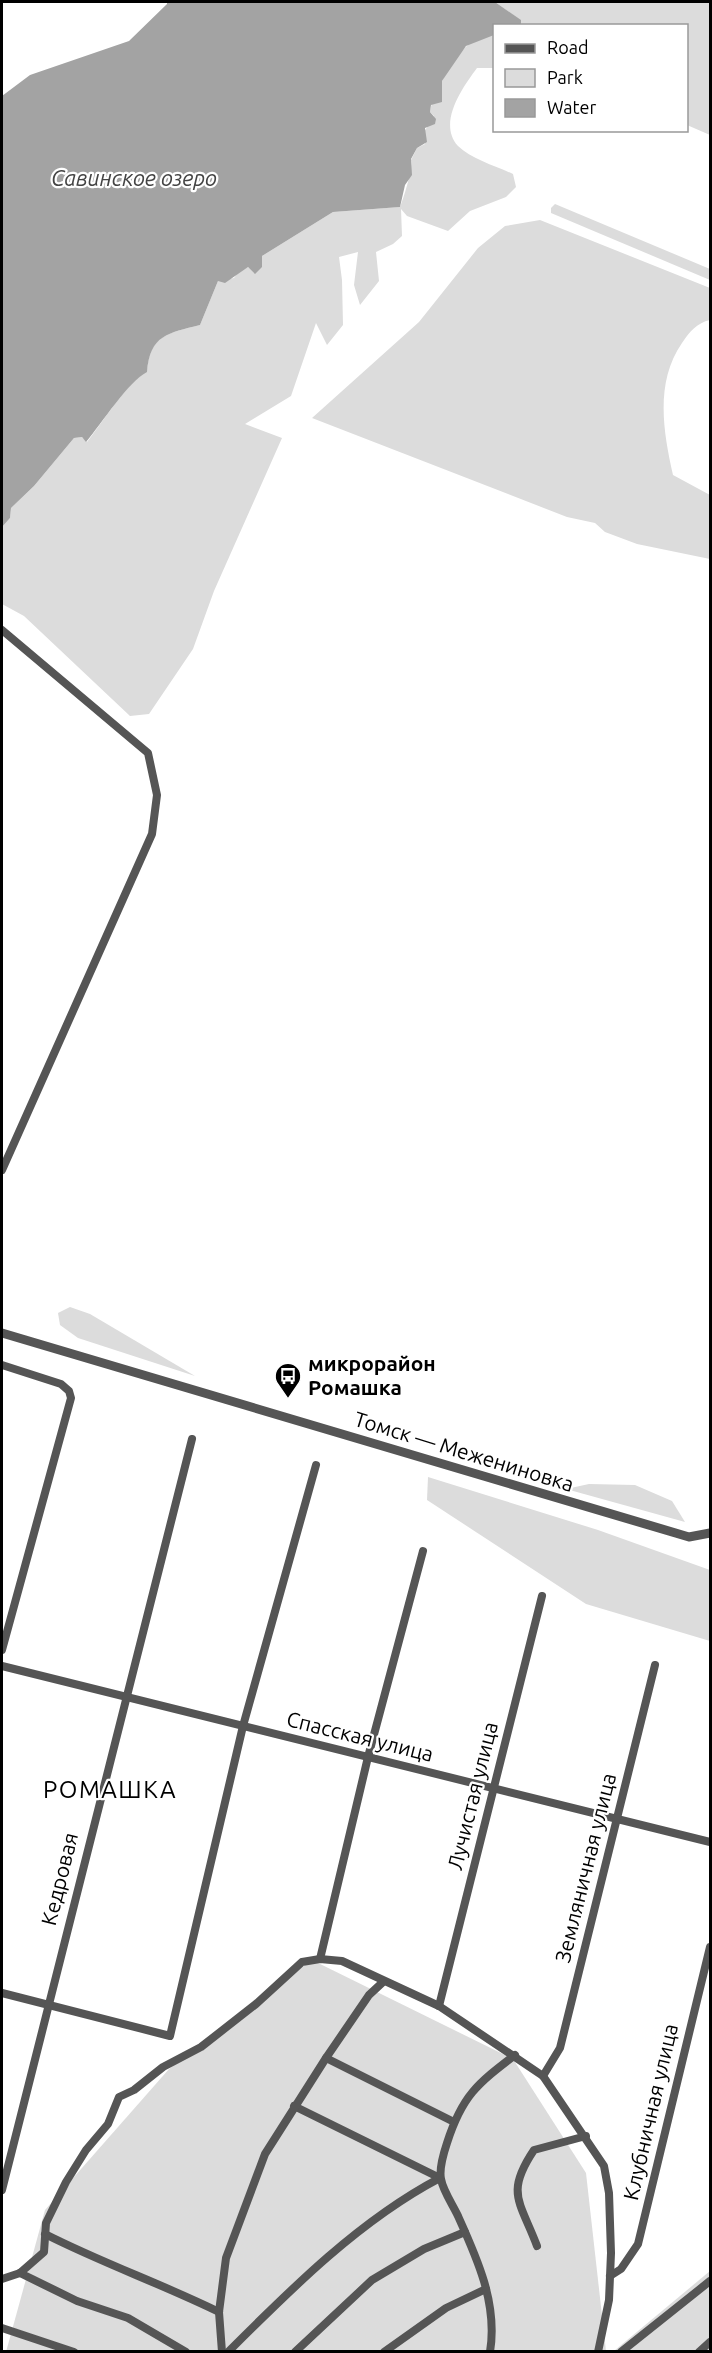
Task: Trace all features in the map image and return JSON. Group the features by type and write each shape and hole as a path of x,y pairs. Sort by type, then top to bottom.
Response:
{"street":[{"path":"2,630 148,753 157,795 152,834 2,1170"},
{"name":"Томск — Межениновка","path":"2,1333 689,1537 711,1533"},
{"path":"2,1365 61,1384 69,1391 71,1398 2,1650"},
{"name":"Кедровая","path":"2,2190 192,1439"},
{"path":"2,1993 170,2036 243,1726 316,1465"},
{"path":"320,1959 368,1757 423,1551"},
{"name":"Лучистая улица","path":"439,2006 543,1596"},
{"name":"Земляничная улица","path":"543,2076 560,2048 655,1665"},
{"name":"Спасская улица","path":"2,1666 711,1842"},
{"name":"Клубничная улица","path":"610,2276 621,2269 638,2244 711,1947"},
{"path":"2,2279 20,2274 44,2252 46,2223 66,2182 86,2151 108,2124 119,2097 134,2090 163,2067 201,2047 256,2004 302,1962 320,1959 342,1960 383,1982 439,2006 515,2055 543,2076 586,2136 604,2166 609,2193 609,2300 598,2352"},
{"path":"222,2352 219,2312 226,2258 265,2154 294,2106 369,1995 383,1982"},
{"path":"490,2352 493,2331 486,2289 465,2232 440,2178 456,2113 479,2082 515,2055"},
{"path":"326,2058 454,2122"},
{"path":"294,2106 440,2178"},
{"path":"537,2246 516,2191 519,2172 534,2150 586,2136"},
{"path":"228,2352 368,2223 402,2198 440,2178"},
{"path":"295,2352 372,2280 424,2249 465,2232"},
{"path":"45,2234 83,2253 168,2287 219,2312"},
{"path":"20,2274 77,2301 128,2318 186,2352"},
{"path":"621,2352 711,2281"},
{"path":"384,2352 446,2308 486,2289"},
{"path":"2,2328 74,2352"},
{"path":"699,2352 711,2342"}],"green space":[{"path":"495,2 710,2 710,135 688,125 688,24 521,24 520,20"},
{"path":"493,35 493,68 477,68 459,95 451,116 452,137 463,151 513,174 516,187 506,197 470,211 448,231 407,216 401,209 402,236 393,244 376,252 379,281 360,305 354,285 358,252 339,257 343,325 327,345 316,323 291,396 245,424 282,438 214,591 193,649 149,714 130,716 24,616 2,604 2,527 10,518 11,508 34,486 74,438 82,437 87,442 124,393 147,371 152,350 157,343 179,330 200,325 218,281 234,278 240,270 248,267 254,273 262,256 333,212 400,207 406,190 411,160 417,148 425,144 424,132 434,116 430,112 435,96 457,57 468,45"},
{"path":"555,204 710,269 710,280 551,213 551,208"},
{"path":"540,220 710,288 710,320 701,323 691,331 673,358 665,390 664,424 673,475 710,495 710,559 637,544 605,532 595,523 567,517 312,418 419,322 478,248 505,226"},
{"path":"70,1307 90,1314 195,1376 78,1338 60,1325 58,1313"},
{"path":"428,1477 598,1530 710,1570 710,1641 586,1604 427,1500"},
{"path":"589,1484 635,1485 672,1501 685,1522 566,1489"},
{"path":"312,1960 513,2059 586,2173 606,2351 6,2352 45,2210 169,2069"},
{"path":"710,2271 710,2351 614,2351"}],"water":[{"name":"Савинское озеро","path":"167,2 495,2 521,20 521,24 493,24 493,35 466,46 442,81 442,102 431,105 430,112 436,119 435,124 425,128 427,142 417,148 411,159 412,175 405,185 400,207 333,212 262,256 262,267 255,274 248,267 225,283 218,281 200,325 170,334 157,343 152,350 147,372 132,384 86,442 82,437 74,438 34,486 11,508 10,518 2,527 2,96 30,75 129,41"}],"place":[{"name":"микрорайон Ромашка","path":"288,1399"}],"district":[{"name":"РОМАШКА","path":"110,1790"}]}
